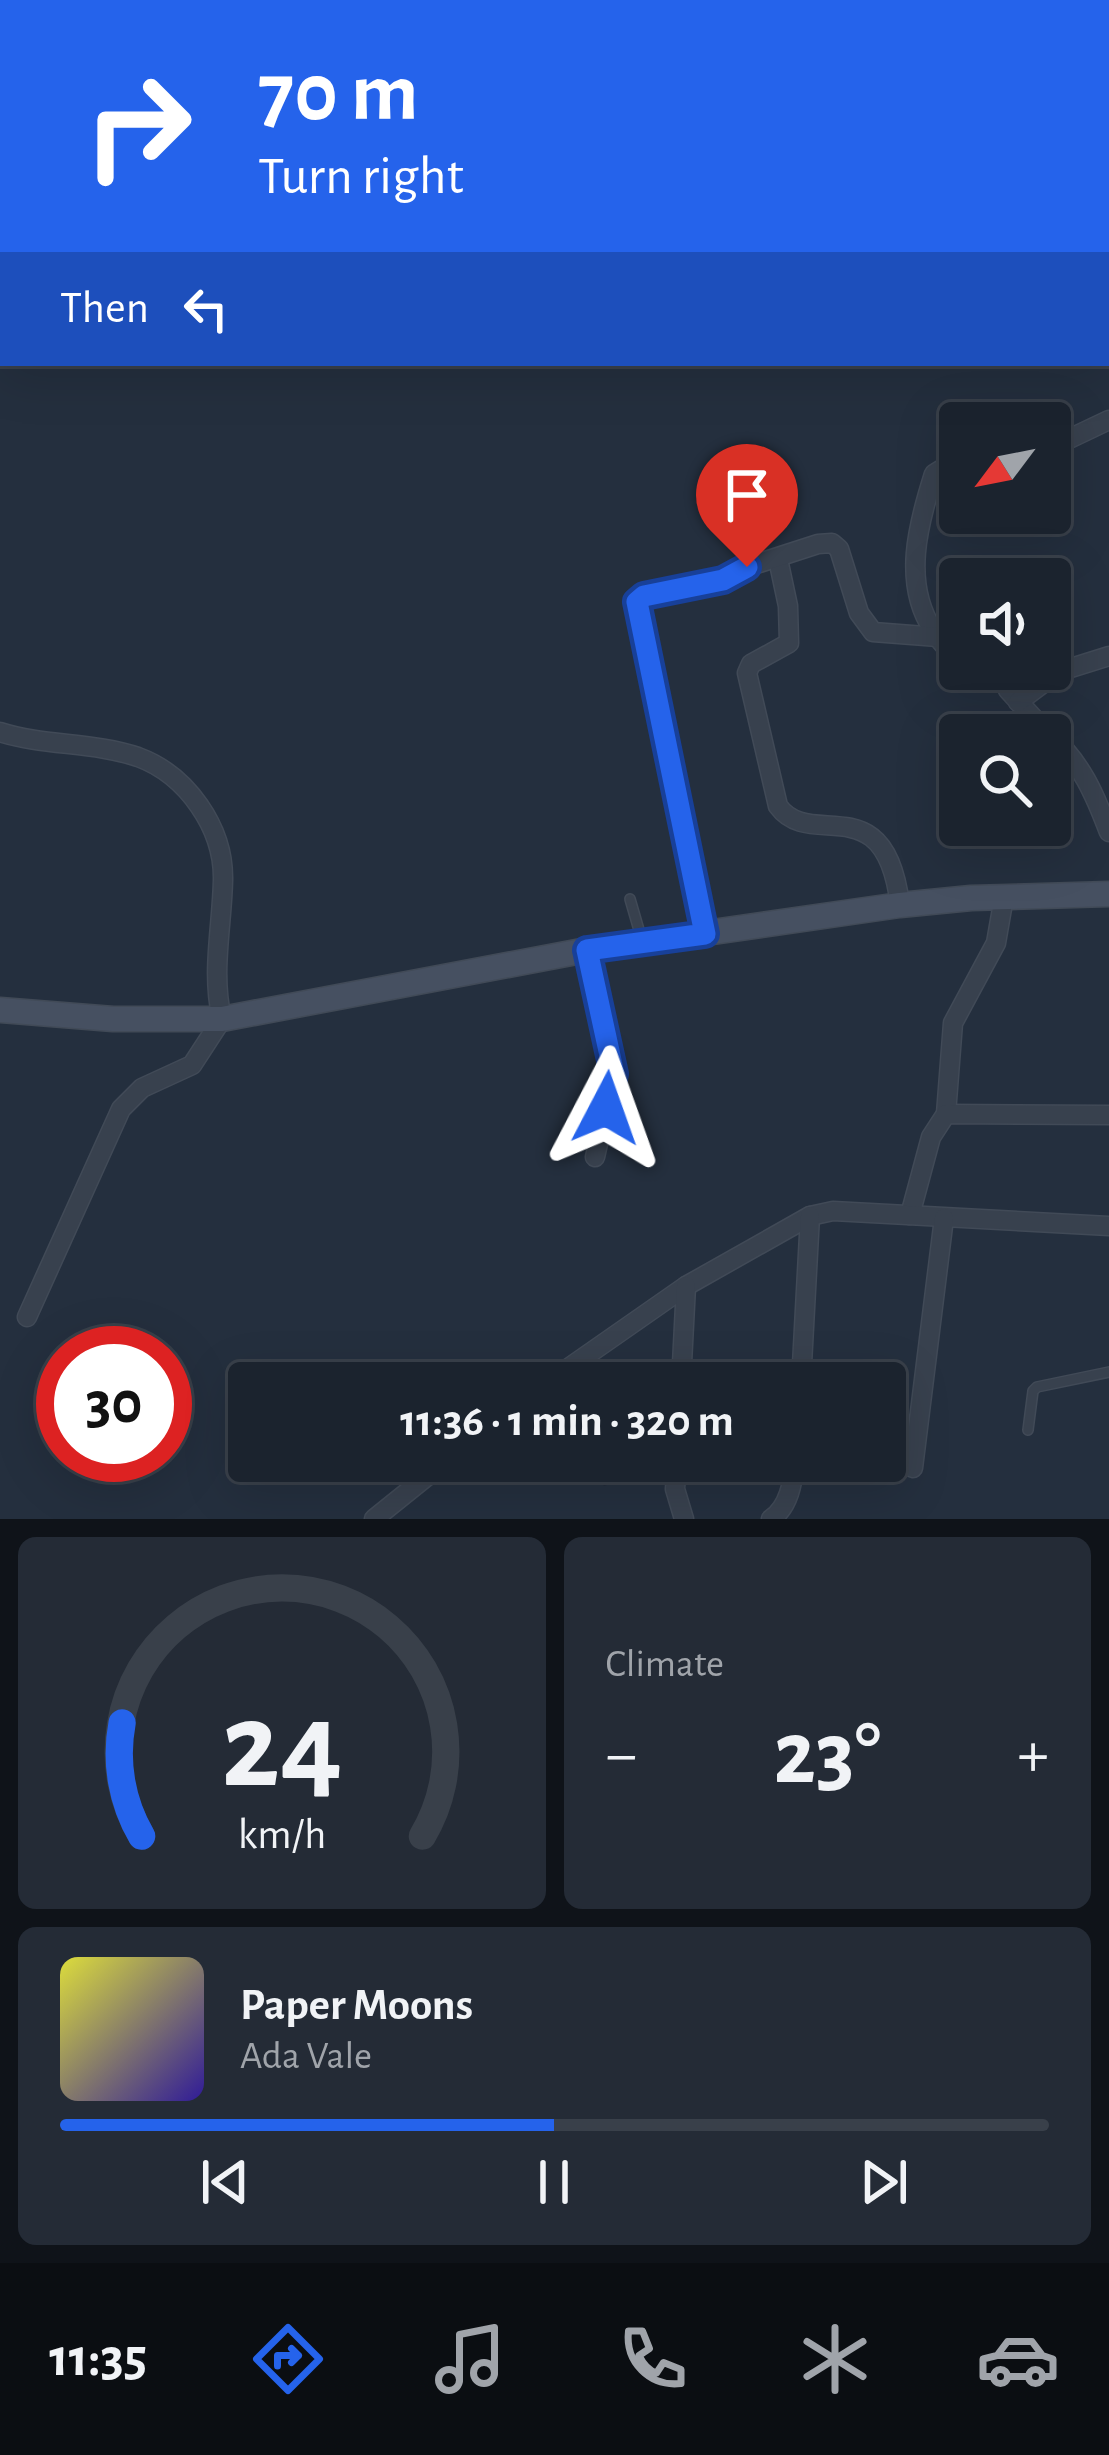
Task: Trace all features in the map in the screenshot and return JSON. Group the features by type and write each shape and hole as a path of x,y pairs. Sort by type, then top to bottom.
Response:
{"street":[{"path":"1071,438 1109,420"},
{"path":"938,637 916,594 919,523 939,471"},
{"path":"705,934 637,602 644,596 723,580 747,567 832,543 839,549 859,613 873,632 938,637"},
{"path":"778,559 788,606 789,643 752,664 747,673 778,806 789,819 851,828 873,837 891,862 900,904"},
{"path":"1018,703 1058,672 1109,656"},
{"path":"1008,690 1029,714"},
{"path":"0,732 138,758 159,768 199,804 222,857 215,992 222,1019 192,1065 142,1088 121,1109 27,1318"},
{"path":"1071,754 1089,782 1109,832"},
{"path":"0,1010 113,1019 222,1019 587,950 900,904 1109,894"},
{"path":"910,1215 931,1137 946,1114 953,1023 997,943 1004,897"},
{"path":"587,950 614,1074 595,1157"},
{"path":"946,1114 1109,1115"},
{"path":"577,1362 686,1286 810,1216 833,1211 1109,1226"},
{"path":"803,1362 810,1216"},
{"path":"913,1468 944,1218"},
{"path":"682,1362 686,1286"},
{"path":"374,1519 420,1482"},
{"path":"676,1482 684,1519"},
{"path":"771,1519 782,1508 793,1482"}],"lane":[{"path":"630,899 643,942"},
{"path":"1028,1430 1037,1387 1109,1372"}],"route":[{"path":"606,1108 614,1074 587,950 705,934 637,602 644,596 723,580 747,567"}]}
